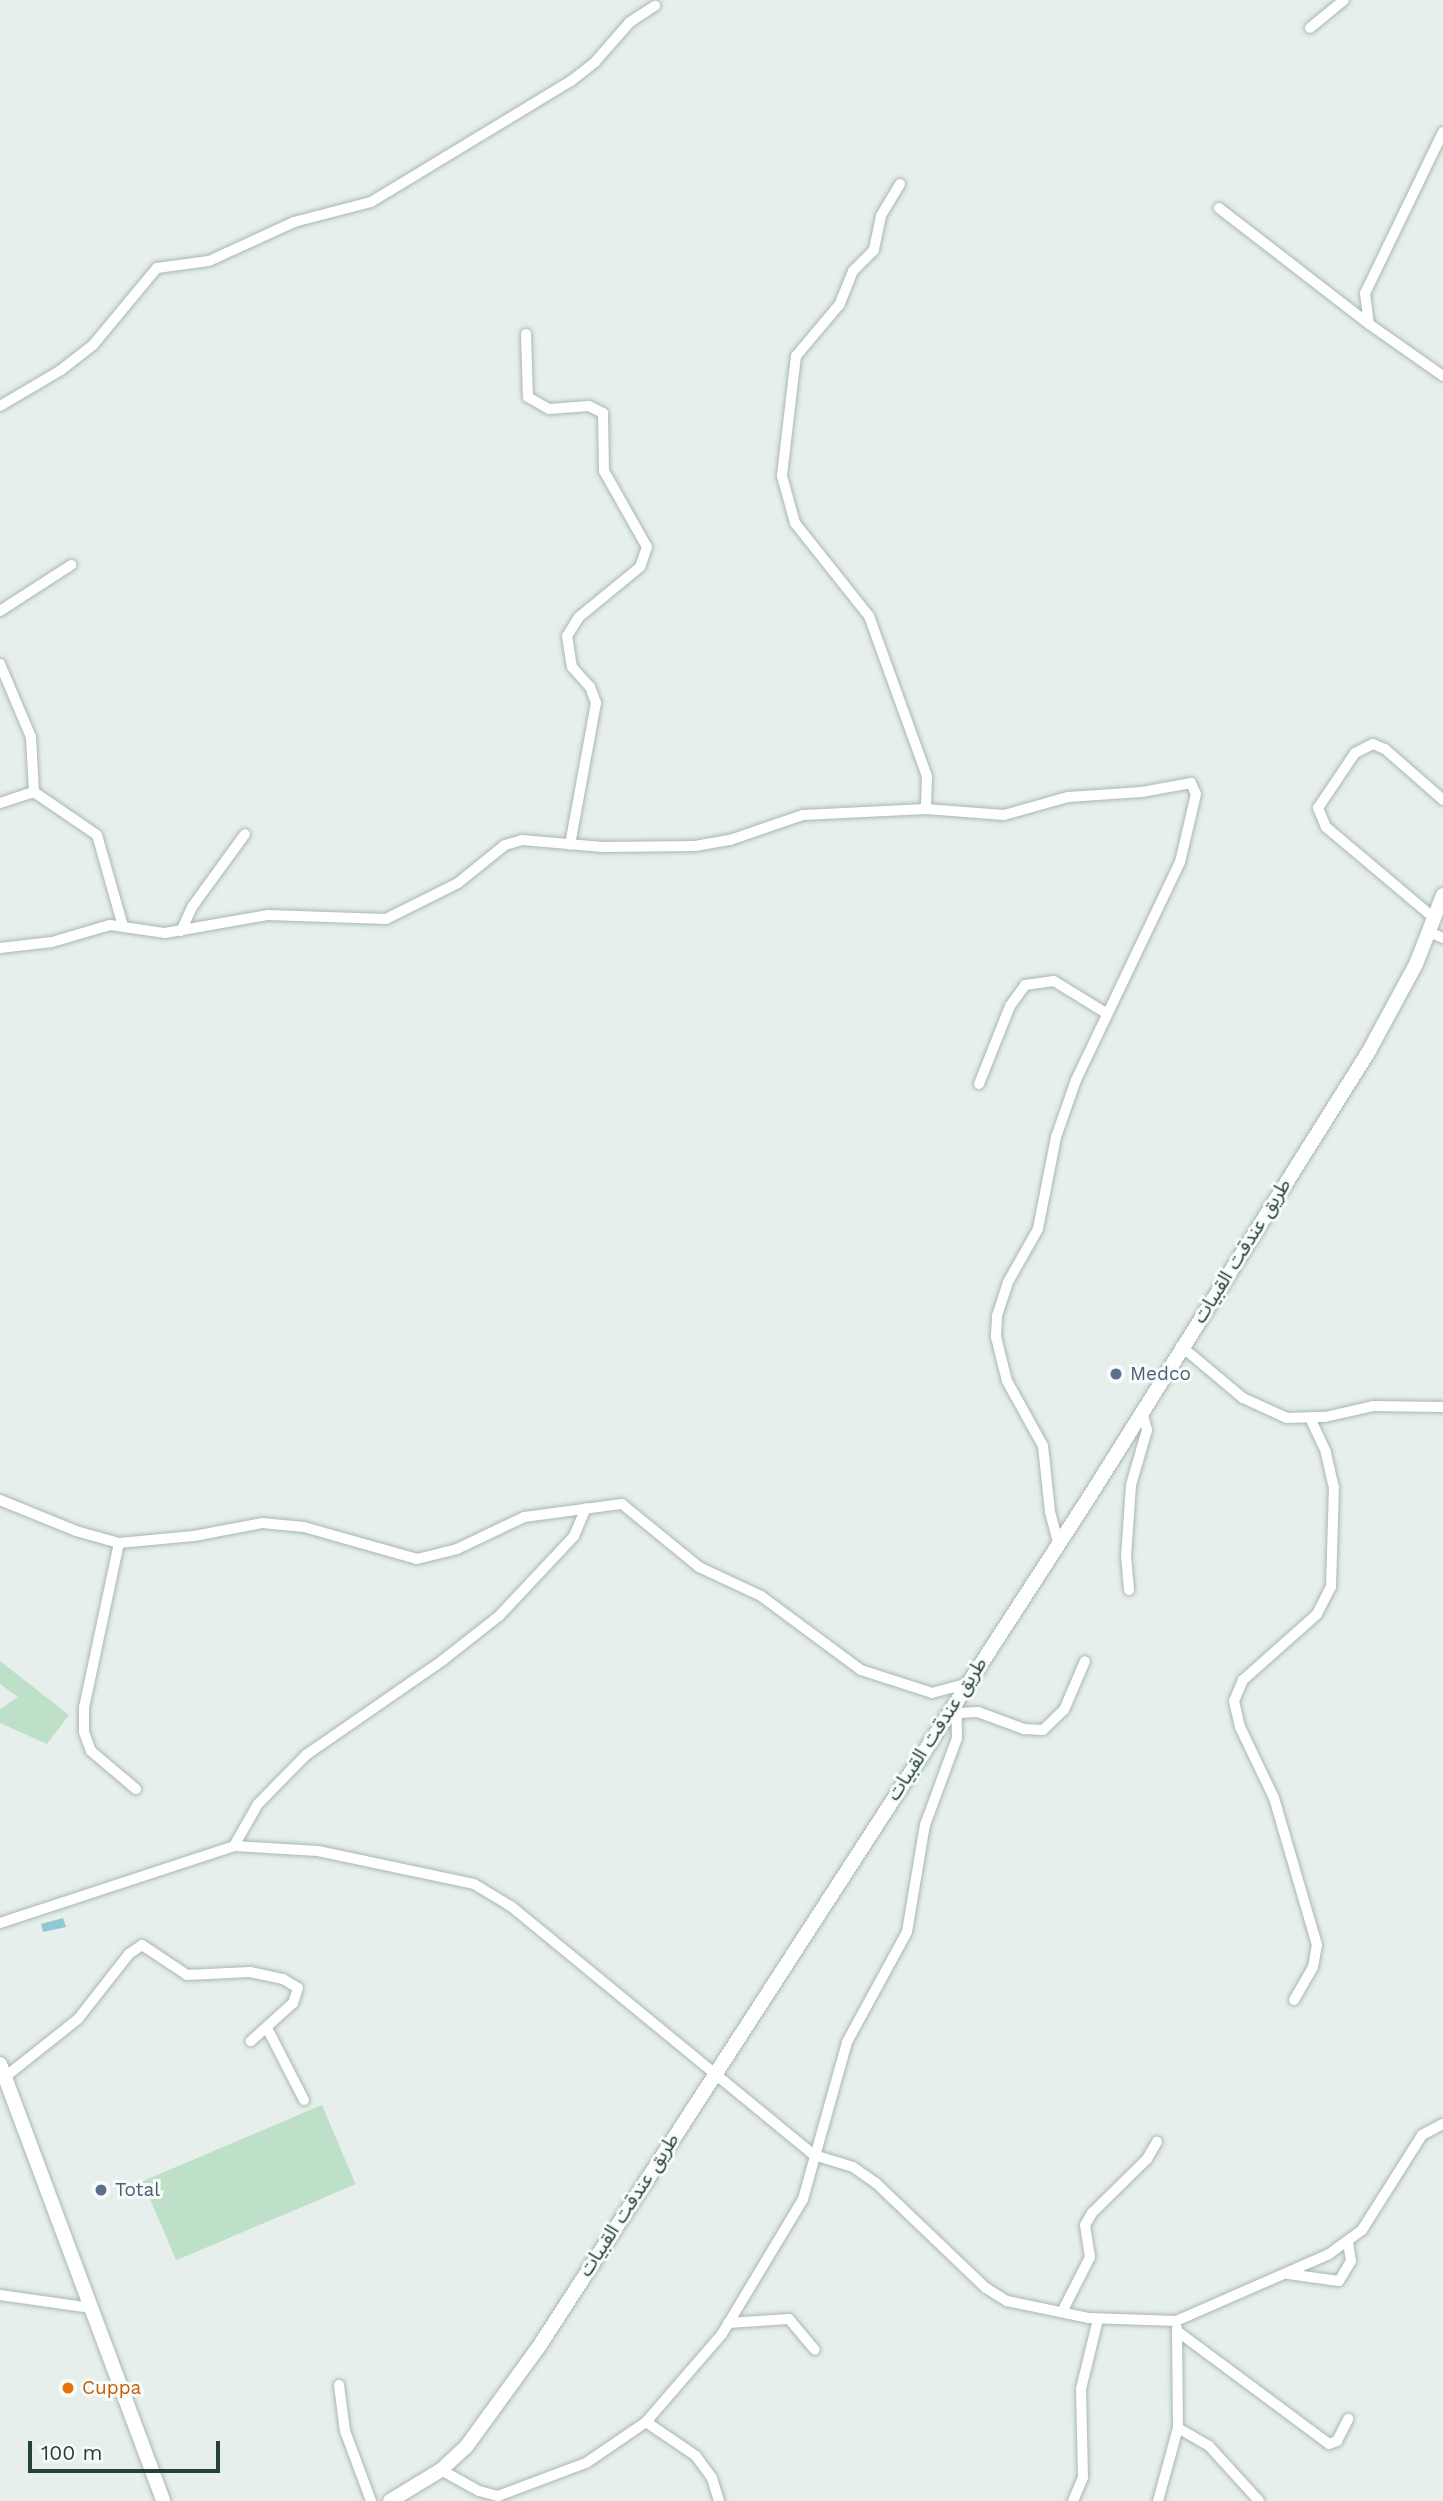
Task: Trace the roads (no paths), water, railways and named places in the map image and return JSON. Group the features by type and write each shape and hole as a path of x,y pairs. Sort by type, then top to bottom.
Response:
{"main road":[{"name":"طريق عندقت القبيات","path":"390,2501 441,2470 466,2446 516,2381 715,2071 957,1706 966,1684 1059,1545 1181,1346 1369,1051 1400,998 1443,895"},
{"path":"2,2071 163,2501"}],"street":[{"path":"1310,28 1345,0"},
{"path":"0,406 61,370 110,329 157,268 209,261 294,222 371,202 571,81 595,62 630,22 655,6"},
{"path":"1369,324 1368,282 1443,132"},
{"path":"900,184 881,216 874,250 853,271 839,305 796,356 782,476 795,523 869,616 927,776 926,809"},
{"path":"1219,208 1369,324 1443,376"},
{"path":"526,334 528,397 549,409 589,406 603,413 604,471 647,548 640,567 579,617 567,636 572,667 590,687 596,703 570,845"},
{"path":"0,611 71,565"},
{"path":"0,664 31,737 34,792"},
{"path":"1443,800 1385,749 1373,744 1355,753 1318,808 1326,827 1443,938"},
{"path":"0,948 123,926 148,932 181,931 268,915 386,919 458,883 512,842 570,845 711,845 794,816 926,809 1004,815 1068,797 1193,785 1196,794 1180,862 1106,1013 1056,1137 1038,1229 1008,1282 997,1316 996,1337 1007,1381 1043,1446 1059,1545"},
{"path":"0,803 34,792"},
{"path":"34,792 97,835 123,926"},
{"path":"181,931 192,907 244,834"},
{"path":"979,1084 1010,1006 1025,985 1054,981 1106,1013"},
{"path":"1181,1346 1221,1382 1264,1410 1287,1418 1310,1418 1373,1406 1443,1408"},
{"path":"1129,1590 1126,1557 1131,1485 1147,1430 1142,1410"},
{"path":"1294,2000 1313,1967 1317,1945 1274,1798 1240,1727 1234,1701 1243,1680 1317,1614 1331,1587 1334,1488 1326,1452 1310,1418"},
{"path":"0,1500 119,1543 194,1536 262,1523 304,1527 417,1559 457,1549 524,1517 622,1504 681,1554 714,1576 761,1596 861,1670 932,1693 966,1684"},
{"path":"234,1846 258,1804 306,1755 443,1661 499,1616 574,1536 586,1508"},
{"path":"119,1543 84,1707 84,1732 91,1751 136,1790"},
{"path":"441,2470 479,2491 498,2496 586,2463 646,2422 699,2364 728,2323 803,2199 847,2042 907,1932 925,1825 957,1738 957,1706 1024,1729 1043,1730 1064,1710 1085,1661"},
{"path":"0,1923 234,1846 318,1851 474,1884 512,1908 612,1994 715,2071 814,2155 853,2167 876,2183 1002,2299 1098,2319 1176,2326 1348,2243 1376,2212 1422,2135 1443,2124"},
{"path":"2,2071 71,2026 129,1954 142,1945 187,1975 241,1972 292,1983 298,1988 297,1998 251,2041"},
{"path":"267,2028 304,2100"},
{"path":"1062,2312 1090,2257 1085,2225 1092,2213 1147,2159 1157,2142"},
{"path":"1288,2273 1339,2281 1351,2261 1348,2243"},
{"path":"0,2295 91,2308"},
{"path":"728,2323 789,2319 815,2350"},
{"path":"1073,2501 1083,2477 1081,2389 1098,2319"},
{"path":"1176,2326 1329,2444 1337,2441 1349,2419"},
{"path":"1158,2501 1178,2428 1176,2326"},
{"path":"339,2385 345,2431 371,2501"},
{"path":"646,2422 696,2456 712,2478 719,2501"},
{"path":"1178,2428 1209,2446 1259,2501"}],"water":[{"path":"63,1918 66,1927 43,1932 41,1924"}],"place":[{"name":"Medco","path":"1116,1374"},
{"name":"Total","path":"101,2190"},
{"name":"Cuppa","path":"68,2388"}]}
